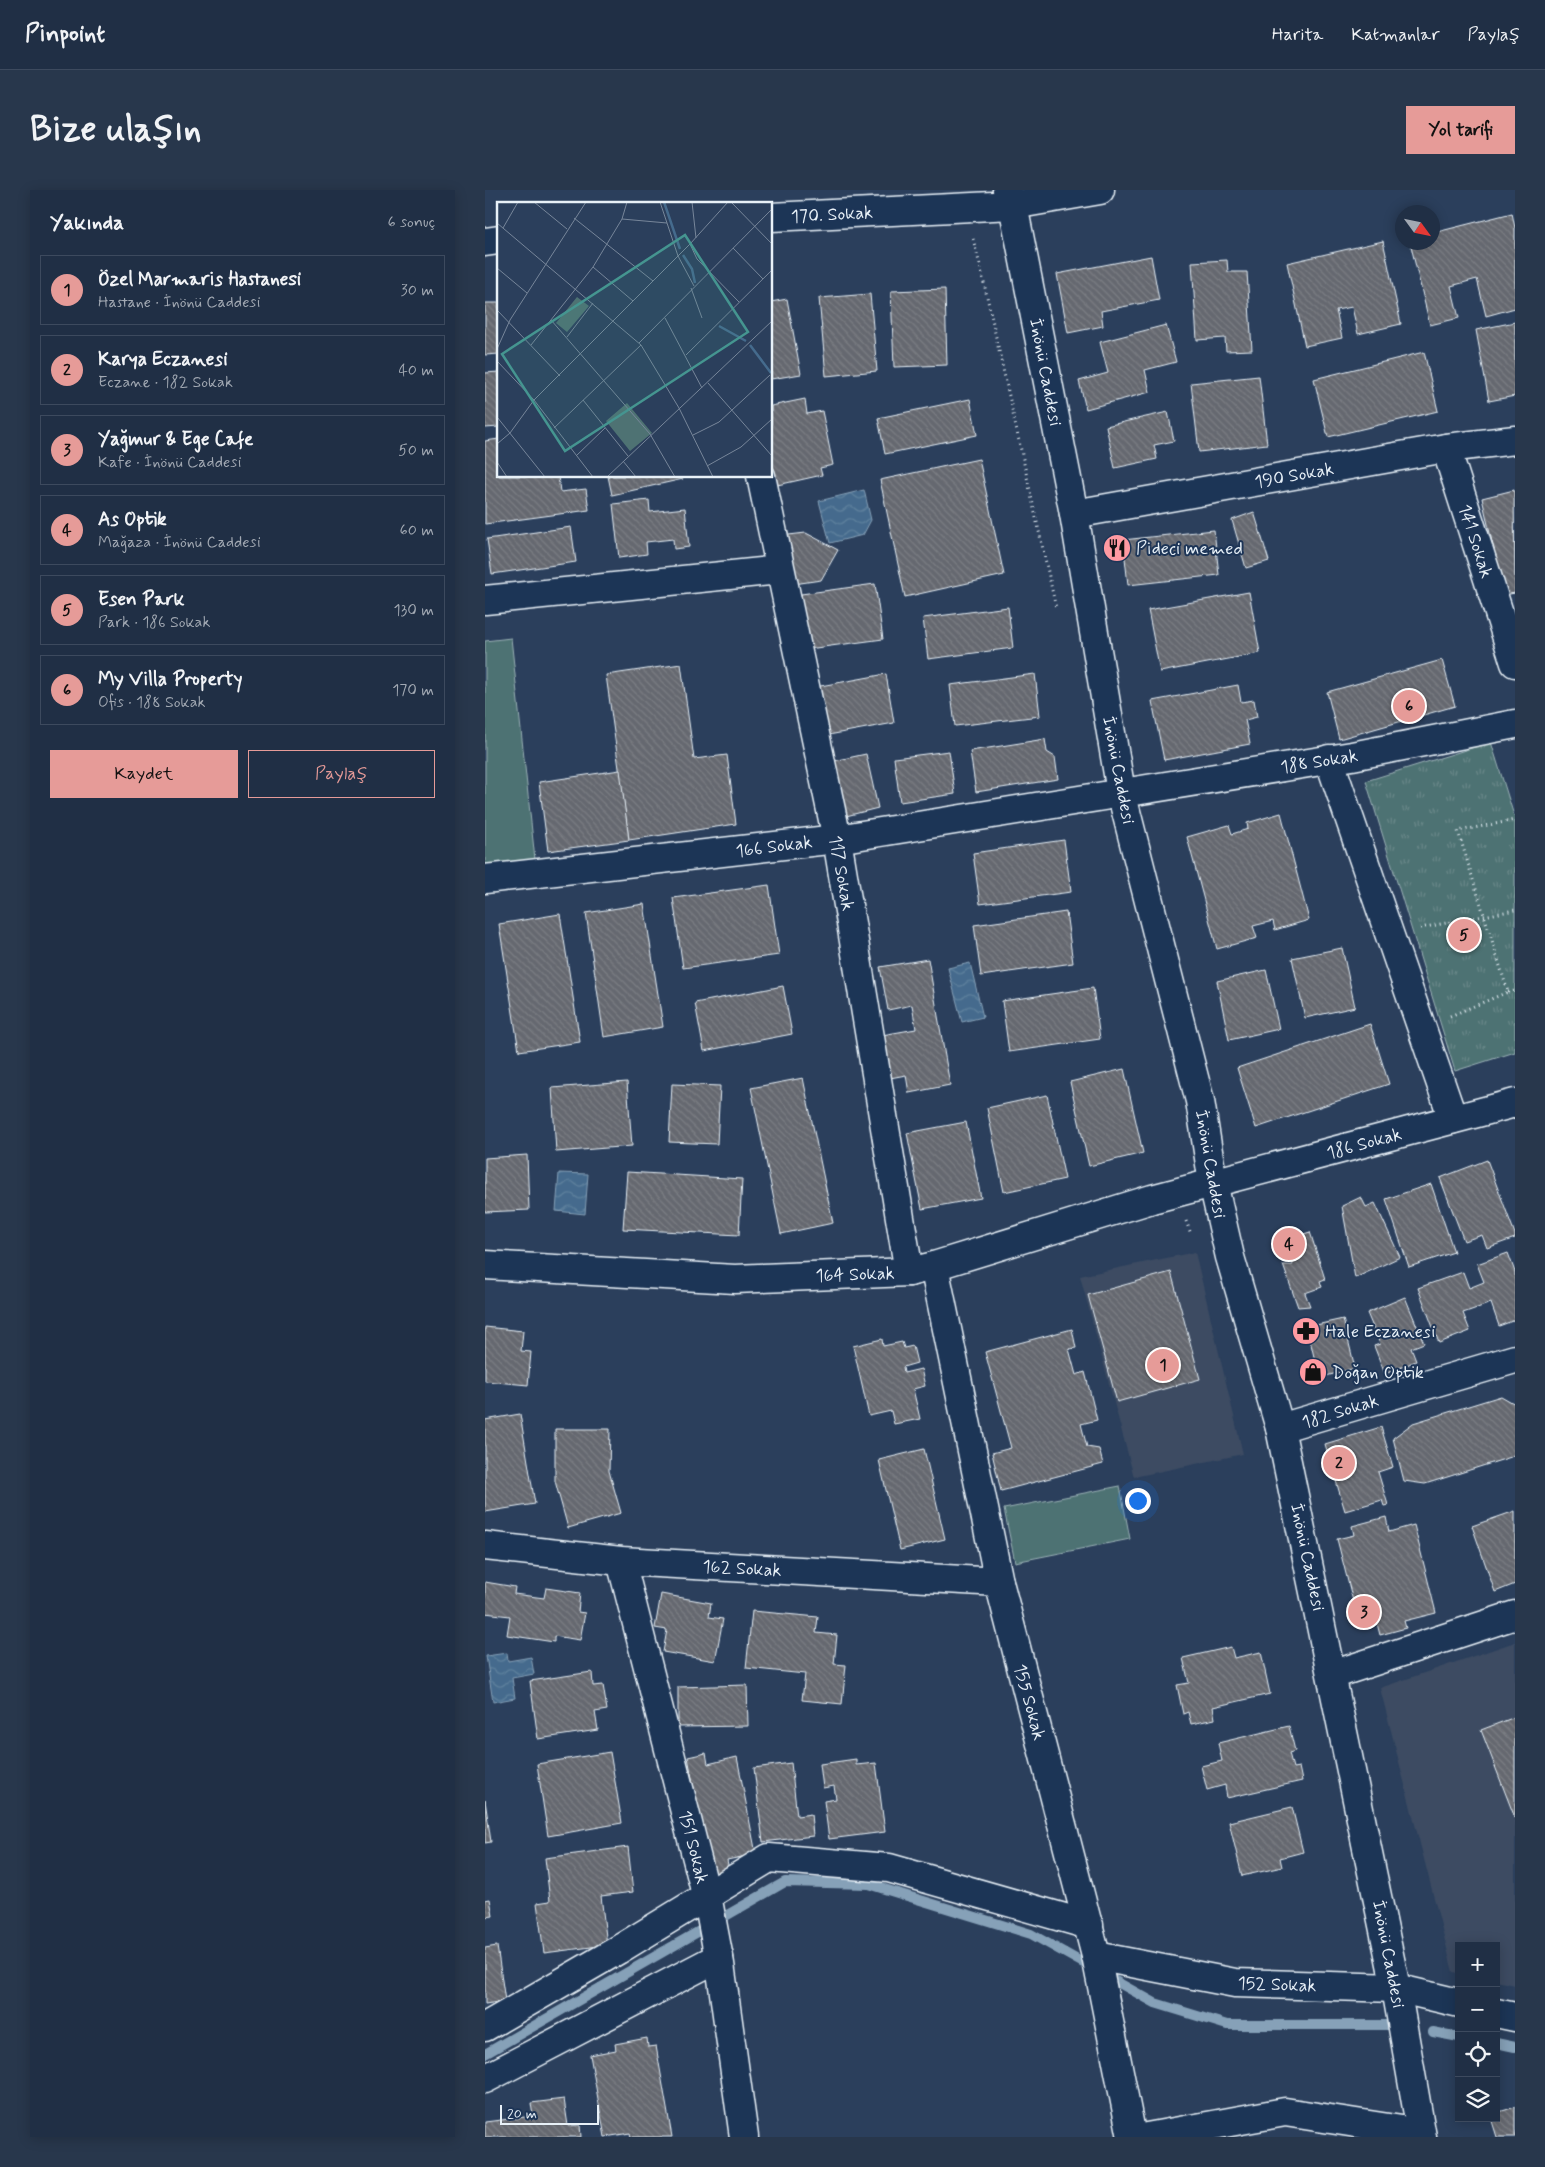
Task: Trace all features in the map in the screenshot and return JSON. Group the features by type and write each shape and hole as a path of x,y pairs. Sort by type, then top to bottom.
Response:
{"street":[{"name":"170. Sokak","path":"773,217 1100,190"},
{"name":"İnönü Caddesi","path":"1010,198 1074,514 1121,792 1200,1101 1213,1183 1230,1257 1280,1428 1396,1988 1422,2135"},
{"name":"190 Sokak","path":"1074,514 1446,448 1515,440"},
{"name":"141 Sokak","path":"1446,448 1515,662"},
{"name":"117 Sokak","path":"761,478 837,839 921,1269"},
{"path":"485,600 780,570"},
{"name":"188 Sokak","path":"1121,792 1329,759 1515,724"},
{"path":"1329,759 1453,1120"},
{"name":"166 Sokak","path":"485,879 837,839 1121,792"},
{"name":"186 Sokak","path":"1213,1183 1515,1103"},
{"name":"164 Sokak","path":"485,1265 735,1279 921,1269 1152,1199 1213,1183"},
{"name":"155 Sokak","path":"921,1269 999,1582 1089,1925 1132,2137"},
{"name":"182 Sokak","path":"1280,1428 1515,1359"},
{"name":"162 Sokak","path":"485,1546 621,1561 999,1582"},
{"name":"151 Sokak","path":"621,1561 707,1897 719,1956 744,2137"},
{"path":"1332,1674 1515,1615"},
{"path":"485,2027 707,1897 769,1858 889,1868 1089,1925"},
{"path":"485,2079 719,1956"},
{"name":"152 Sokak","path":"1096,1956 1235,1983 1396,1988 1455,2003"},
{"path":"1500,2014 1515,2017"},
{"path":"1147,2137 1285,2112 1422,2135"}],"path":[{"path":"1508,992 1458,831 1515,820"},
{"path":"1389,934 1515,910"},
{"path":"1421,1027 1508,992 1515,992"}],"shaded area":[{"path":"1195,1252 1243,1454 1134,1477 1080,1276"},
{"path":"1515,1642 1515,1985 1500,1982 1500,1942 1455,1942 1455,1972 1453,1972 1380,1688"}],"green space":[{"path":"511,638 538,887 485,893 485,641"},
{"path":"1491,742 1515,819 1515,1052 1455,1071 1366,781"},
{"path":"1120,1486 1130,1539 1015,1562 1004,1509"}],"water":[{"path":"864,490 871,520 863,535 830,543 819,501"},
{"path":"970,963 983,1017 962,1022 948,968"},
{"path":"559,1173 588,1174 585,1214 556,1211"},
{"path":"507,1653 508,1661 531,1657 534,1674 512,1678 515,1698 493,1702 486,1656"}],"building":[{"path":"1512,213 1515,228 1515,308 1486,316 1477,279 1451,286 1459,318 1430,325 1412,250 1440,250 1440,231"},
{"path":"1383,241 1401,324 1358,334 1352,307 1336,310 1342,338 1305,346 1287,263"},
{"path":"1151,256 1159,300 1101,311 1103,326 1068,333 1057,274"},
{"path":"1227,260 1228,272 1247,272 1252,350 1226,351 1225,338 1197,340 1192,262"},
{"path":"945,289 947,365 894,367 891,291"},
{"path":"870,294 877,371 826,376 819,298"},
{"path":"787,299 801,374 773,379 773,302"},
{"path":"485,303 497,303 497,354 485,355"},
{"path":"1515,322 1515,396 1489,401 1476,330"},
{"path":"1166,325 1176,362 1145,370 1150,392 1086,409 1079,381 1108,373 1100,342"},
{"path":"1424,352 1438,411 1328,437 1314,379"},
{"path":"497,372 497,427 485,428 485,373"},
{"path":"1259,376 1267,444 1199,452 1191,383"},
{"path":"805,399 807,414 822,411 833,465 820,468 822,475 773,486 773,406"},
{"path":"970,399 977,435 885,454 878,418"},
{"path":"1168,412 1174,441 1154,445 1157,459 1115,468 1106,426"},
{"path":"497,439 497,478 558,478 560,492 586,489 589,510 485,524 485,441"},
{"path":"979,459 1004,575 905,597 880,480"},
{"path":"608,478 683,479 612,495"},
{"path":"1514,490 1515,593 1504,595 1482,498"},
{"path":"649,500 650,512 685,508 689,547 674,549 673,539 646,542 647,554 619,558 613,504"},
{"path":"1254,512 1269,561 1246,568 1232,520"},
{"path":"571,527 576,562 492,574 487,539"},
{"path":"1214,530 1219,575 1128,585 1123,540"},
{"path":"806,533 838,550 821,580 787,585 780,536"},
{"path":"875,584 883,639 808,649 801,594"},
{"path":"1249,592 1260,653 1160,672 1148,610"},
{"path":"1008,607 1013,648 928,659 923,618"},
{"path":"1442,660 1455,706 1339,739 1327,692"},
{"path":"681,664 694,759 727,755 736,824 629,840 606,675"},
{"path":"886,674 894,723 823,736 815,687"},
{"path":"1035,674 1040,716 955,726 950,685"},
{"path":"1238,685 1241,702 1254,700 1257,717 1245,720 1250,744 1164,760 1152,701"},
{"path":"1045,739 1047,752 1055,757 1058,779 976,792 970,751"},
{"path":"949,751 955,794 900,802 894,758"},
{"path":"866,754 878,808 842,817 829,762"},
{"path":"620,770 629,840 548,851 539,782"},
{"path":"1281,813 1309,920 1275,930 1273,921 1253,926 1257,938 1217,949 1187,837 1229,825 1232,834 1248,829 1247,823"},
{"path":"1064,840 1071,892 980,904 973,853"},
{"path":"769,885 779,955 683,968 673,898"},
{"path":"644,904 663,1027 604,1037 586,913"},
{"path":"1066,912 1073,963 981,976 974,925"},
{"path":"560,914 580,1042 519,1051 499,924"},
{"path":"1342,948 1355,1007 1305,1018 1292,958"},
{"path":"928,959 950,1085 909,1093 906,1075 890,1078 882,1035 916,1029 912,1005 888,1010 880,967"},
{"path":"1266,970 1279,1029 1229,1040 1217,981"},
{"path":"783,986 792,1034 704,1051 695,1003"},
{"path":"1093,988 1100,1039 1009,1052 1002,1001"},
{"path":"1370,1024 1389,1084 1256,1128 1237,1068"},
{"path":"1124,1069 1143,1153 1089,1166 1070,1082"},
{"path":"803,1078 833,1223 781,1234 751,1088"},
{"path":"627,1082 632,1146 556,1152 552,1088"},
{"path":"672,1084 720,1086 717,1144 669,1142"},
{"path":"1047,1095 1065,1179 1004,1192 987,1108"},
{"path":"966,1122 981,1198 922,1209 907,1133"},
{"path":"527,1155 529,1210 485,1212 485,1158"},
{"path":"1487,1160 1515,1238 1487,1248 1482,1235 1464,1241 1440,1178"},
{"path":"627,1172 742,1179 739,1235 623,1229"},
{"path":"1431,1184 1454,1252 1409,1267 1386,1199"},
{"path":"1361,1197 1366,1207 1375,1203 1400,1257 1355,1278 1342,1206"},
{"path":"1310,1232 1325,1279 1320,1281 1322,1287 1305,1293 1310,1306 1298,1307 1283,1265 1293,1265 1285,1240"},
{"path":"1508,1253 1515,1272 1515,1320 1499,1326 1491,1303 1463,1313 1470,1331 1439,1343 1418,1288 1463,1272 1469,1288 1484,1282 1477,1264"},
{"path":"1171,1272 1200,1379 1117,1402 1088,1295"},
{"path":"1405,1297 1424,1343 1411,1348 1416,1361 1385,1374 1374,1346 1380,1344 1367,1313"},
{"path":"1343,1319 1355,1368 1319,1378 1307,1327"},
{"path":"485,1327 523,1331 521,1351 531,1352 528,1385 485,1381"},
{"path":"1072,1329 1076,1348 1069,1349 1076,1375 1085,1372 1097,1420 1081,1424 1087,1447 1099,1449 1103,1464 1001,1491 992,1453 1011,1448 985,1352"},
{"path":"882,1339 883,1346 902,1342 904,1348 913,1346 917,1363 903,1367 904,1373 921,1369 925,1386 913,1389 920,1419 894,1424 891,1411 869,1416 853,1346"},
{"path":"1501,1396 1515,1404 1515,1453 1511,1457 1425,1484 1404,1481 1393,1438 1413,1423"},
{"path":"520,1414 535,1504 485,1512 485,1420"},
{"path":"1381,1427 1393,1467 1378,1472 1388,1505 1384,1506 1382,1500 1345,1511 1325,1444"},
{"path":"555,1429 610,1429 609,1471 621,1513 568,1528 555,1481"},
{"path":"924,1449 945,1539 900,1550 879,1460"},
{"path":"1515,1511 1515,1584 1495,1592 1472,1526"},
{"path":"1386,1517 1389,1532 1414,1525 1436,1613 1404,1621 1406,1628 1380,1635 1371,1600 1354,1605 1337,1539 1354,1535 1352,1526"},
{"path":"485,1582 515,1587 514,1594 544,1598 546,1588 580,1593 578,1612 585,1613 580,1640 554,1636 554,1642 507,1635 510,1616 485,1613"},
{"path":"661,1594 711,1603 709,1617 723,1619 715,1661 663,1652 667,1630 655,1628"},
{"path":"752,1611 818,1617 816,1633 837,1635 834,1664 846,1665 842,1704 802,1700 805,1674 746,1668"},
{"path":"1231,1647 1234,1658 1261,1652 1270,1694 1213,1707 1215,1719 1191,1724 1188,1712 1183,1714 1177,1685 1189,1683 1183,1658"},
{"path":"592,1672 593,1686 603,1685 607,1710 595,1712 598,1730 538,1739 530,1681"},
{"path":"747,1685 748,1726 678,1727 678,1687"},
{"path":"1515,1717 1515,1818 1481,1730"},
{"path":"1289,1726 1295,1751 1289,1753 1293,1768 1299,1767 1302,1781 1227,1798 1225,1785 1207,1790 1201,1766 1222,1761 1218,1743"},
{"path":"610,1752 622,1823 548,1836 537,1764"},
{"path":"706,1753 708,1764 737,1757 756,1854 727,1860 730,1875 711,1878 688,1757"},
{"path":"856,1759 856,1765 876,1763 885,1832 829,1839 824,1801 836,1799 834,1786 823,1788 820,1764"},
{"path":"791,1763 797,1816 811,1814 813,1836 763,1842 754,1768"},
{"path":"485,1800 491,1842 485,1843"},
{"path":"1292,1807 1303,1852 1280,1858 1282,1867 1242,1876 1229,1822"},
{"path":"628,1847 633,1892 601,1896 607,1945 544,1953 537,1903 550,1901 545,1858"},
{"path":"490,1899 493,1916 485,1917 485,1900"},
{"path":"497,1946 505,2001 485,2004 485,1948"},
{"path":"647,2038 648,2047 656,2046 672,2137 631,2137 630,2133 605,2137 590,2055 616,2050 615,2044"},
{"path":"564,2099 568,2126 580,2125 581,2137 485,2137 485,2122 533,2116 531,2103"},
{"path":"1515,2107 1515,2137 1497,2137 1492,2122 1500,2122 1500,2112"}],"waterway":[{"path":"485,2054 785,1882 868,1884 1031,1934 1155,2003 1227,2025 1389,2025"},
{"path":"1433,2032 1455,2036"},
{"path":"1500,2044 1515,2047"}],"place":[{"name":"Pideci memed","path":"1117,548"},
{"name":"My Villa Property","path":"1409,706"},
{"name":"Esen Park","path":"1464,935"},
{"name":"As Optik","path":"1289,1244"},
{"name":"Hale Eczanesi","path":"1306,1331"},
{"name":"Özel Marmaris Hastanesi","path":"1163,1365"},
{"name":"Doğan Optik","path":"1313,1372"},
{"name":"Karya Eczanesi","path":"1339,1463"},
{"name":"Yağmur & Ege Cafe","path":"1364,1612"}]}
